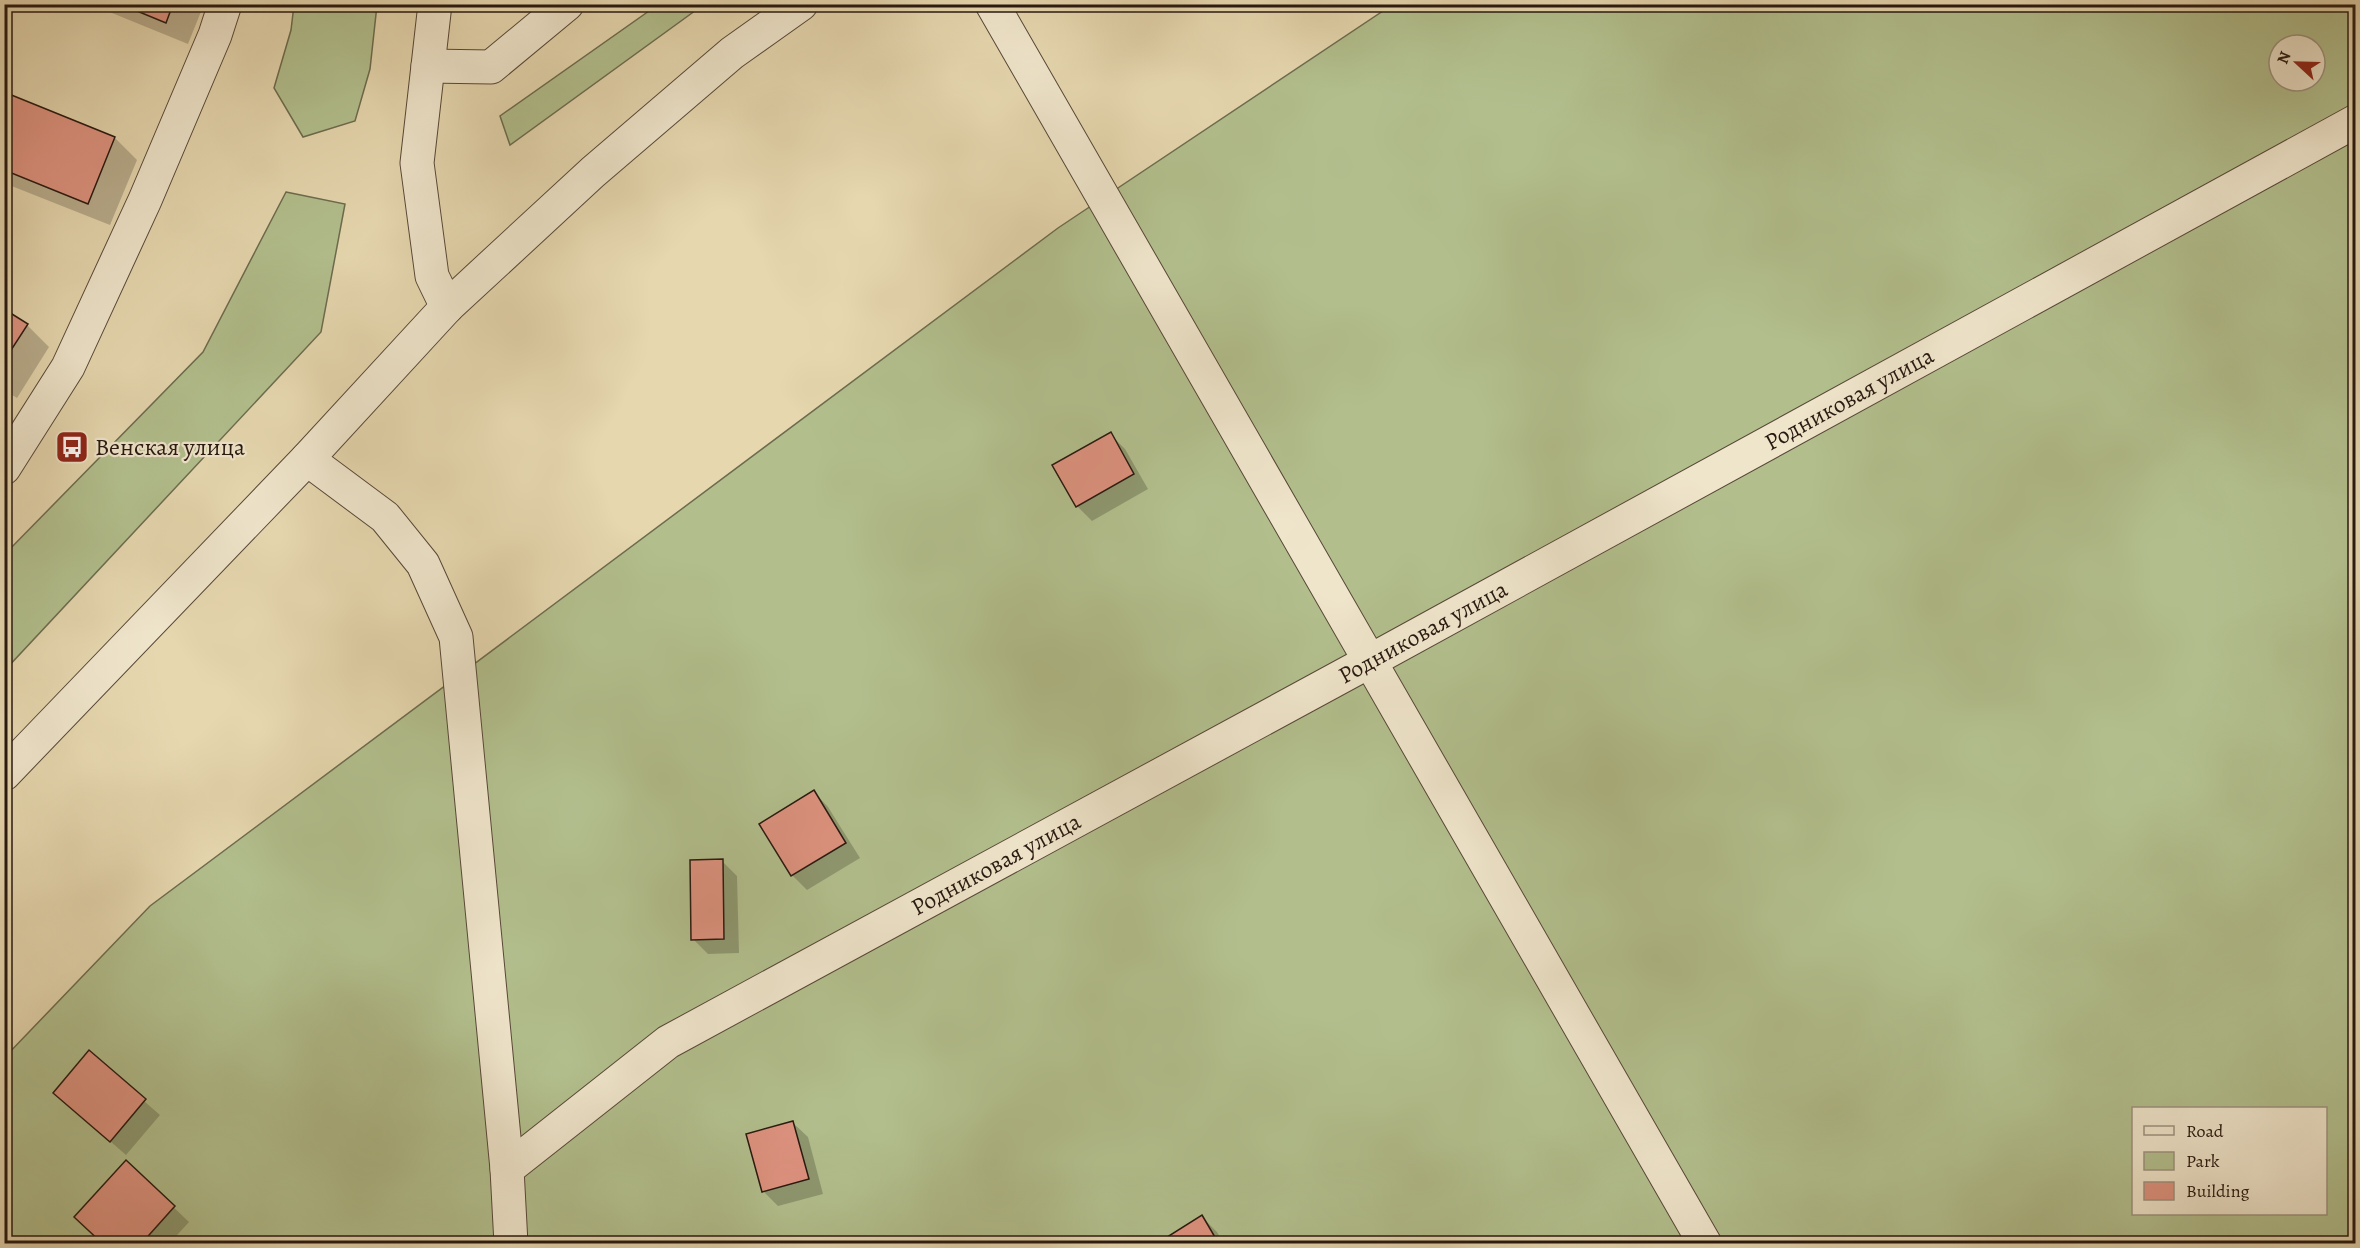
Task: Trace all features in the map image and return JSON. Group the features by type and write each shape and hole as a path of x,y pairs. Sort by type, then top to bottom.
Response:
{"street":[{"path":"4,468 68,367 145,200 215,35 225,4"},
{"path":"435,4 417,163 432,276 447,307"},
{"path":"428,66 491,68 567,4"},
{"path":"4,774 308,459 447,307 602,164 732,53 801,4"},
{"path":"992,4 1704,1243"},
{"name":"Родниковая улица","path":"507,1169 668,1042 2355,121"},
{"path":"308,459 386,517 423,564 456,637 507,1169 512,1244"}],"green space":[{"path":"659,4 703,5 510,145 500,116"},
{"path":"294,5 377,5 370,69 355,121 303,137 274,88 291,30"},
{"path":"1392,5 2355,5 2355,1243 5,1243 4,1058 150,906 1058,228"},
{"path":"286,192 345,204 321,332 5,670 5,554 203,352"}],"building":[{"path":"120,4 173,4 166,23"},
{"path":"4,92 115,137 88,204 4,170"},
{"path":"4,309 28,324 4,361"},
{"path":"1111,432 1134,474 1076,507 1052,465"},
{"path":"814,790 846,843 791,876 759,824"},
{"path":"723,859 724,939 691,940 690,860"},
{"path":"89,1050 146,1099 110,1142 53,1093"},
{"path":"793,1121 809,1179 762,1192 746,1134"},
{"path":"126,1160 175,1206 141,1244 103,1244 74,1217"},
{"path":"1202,1215 1219,1244 1156,1244"}],"place":[{"name":"Венская улица","path":"72,447"}]}
